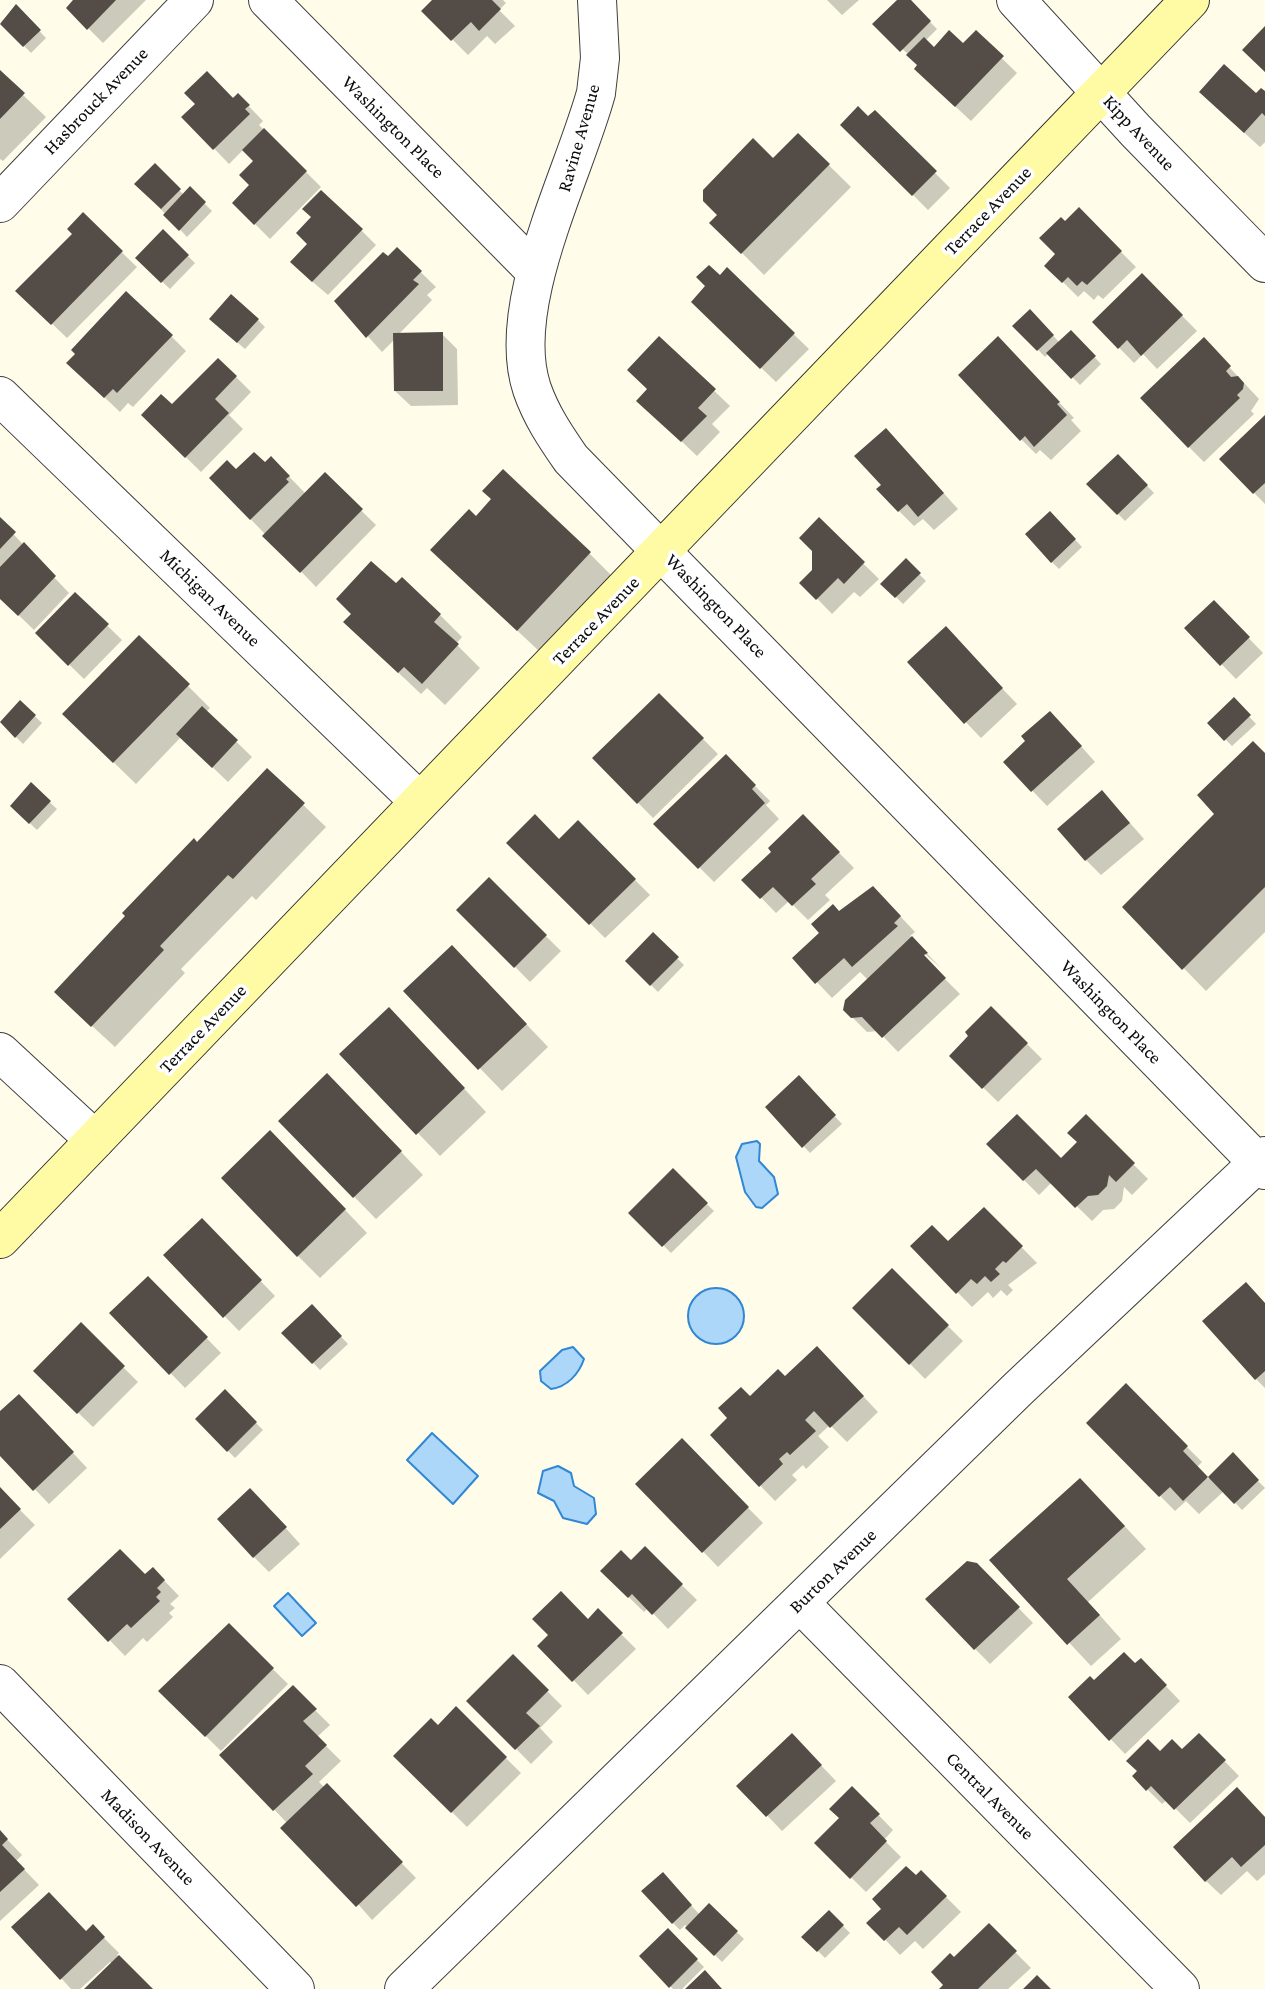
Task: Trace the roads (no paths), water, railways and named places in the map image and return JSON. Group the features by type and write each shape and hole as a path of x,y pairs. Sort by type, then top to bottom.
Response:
{"main road":[{"name":"Terrace Avenue","path":"0,1239 419,801 664,552 1190,0"}],"street":[{"name":"Hasbrouck Avenue","path":"0,203 194,0"},
{"name":"Washington Place","path":"268,0 536,272 528,297 524,342 531,386 547,425 571,459 1263,1163"},
{"name":"Ravine Avenue","path":"536,272 596,93 600,58 597,0"},
{"name":"Kipp Avenue","path":"1016,0 1265,263"},
{"name":"Michigan Avenue","path":"0,396 419,801"},
{"path":"0,1052 95,1140"},
{"name":"Burton Avenue","path":"404,1989 1028,1380 1263,1163"},
{"name":"Central Avenue","path":"800,1603 1180,1989"},
{"name":"Madison Avenue","path":"0,1684 295,1989"}],"water":[{"path":"757,1141 760,1144 759,1161 774,1177 778,1194 762,1208 756,1207 745,1192 736,1157 742,1144"},
{"path":"710,1288 722,1288 732,1292 740,1300 744,1316 740,1332 732,1340 722,1344 710,1344 700,1340 692,1332 688,1322 688,1310 692,1300 700,1292"},
{"path":"573,1347 584,1359 582,1365 567,1383 551,1389 541,1381 540,1371 562,1350"},
{"path":"432,1433 478,1476 453,1504 407,1460"},
{"path":"558,1466 571,1473 574,1486 594,1498 596,1514 587,1524 563,1518 554,1501 538,1493 543,1471"},
{"path":"288,1593 316,1623 302,1636 274,1606"}]}
